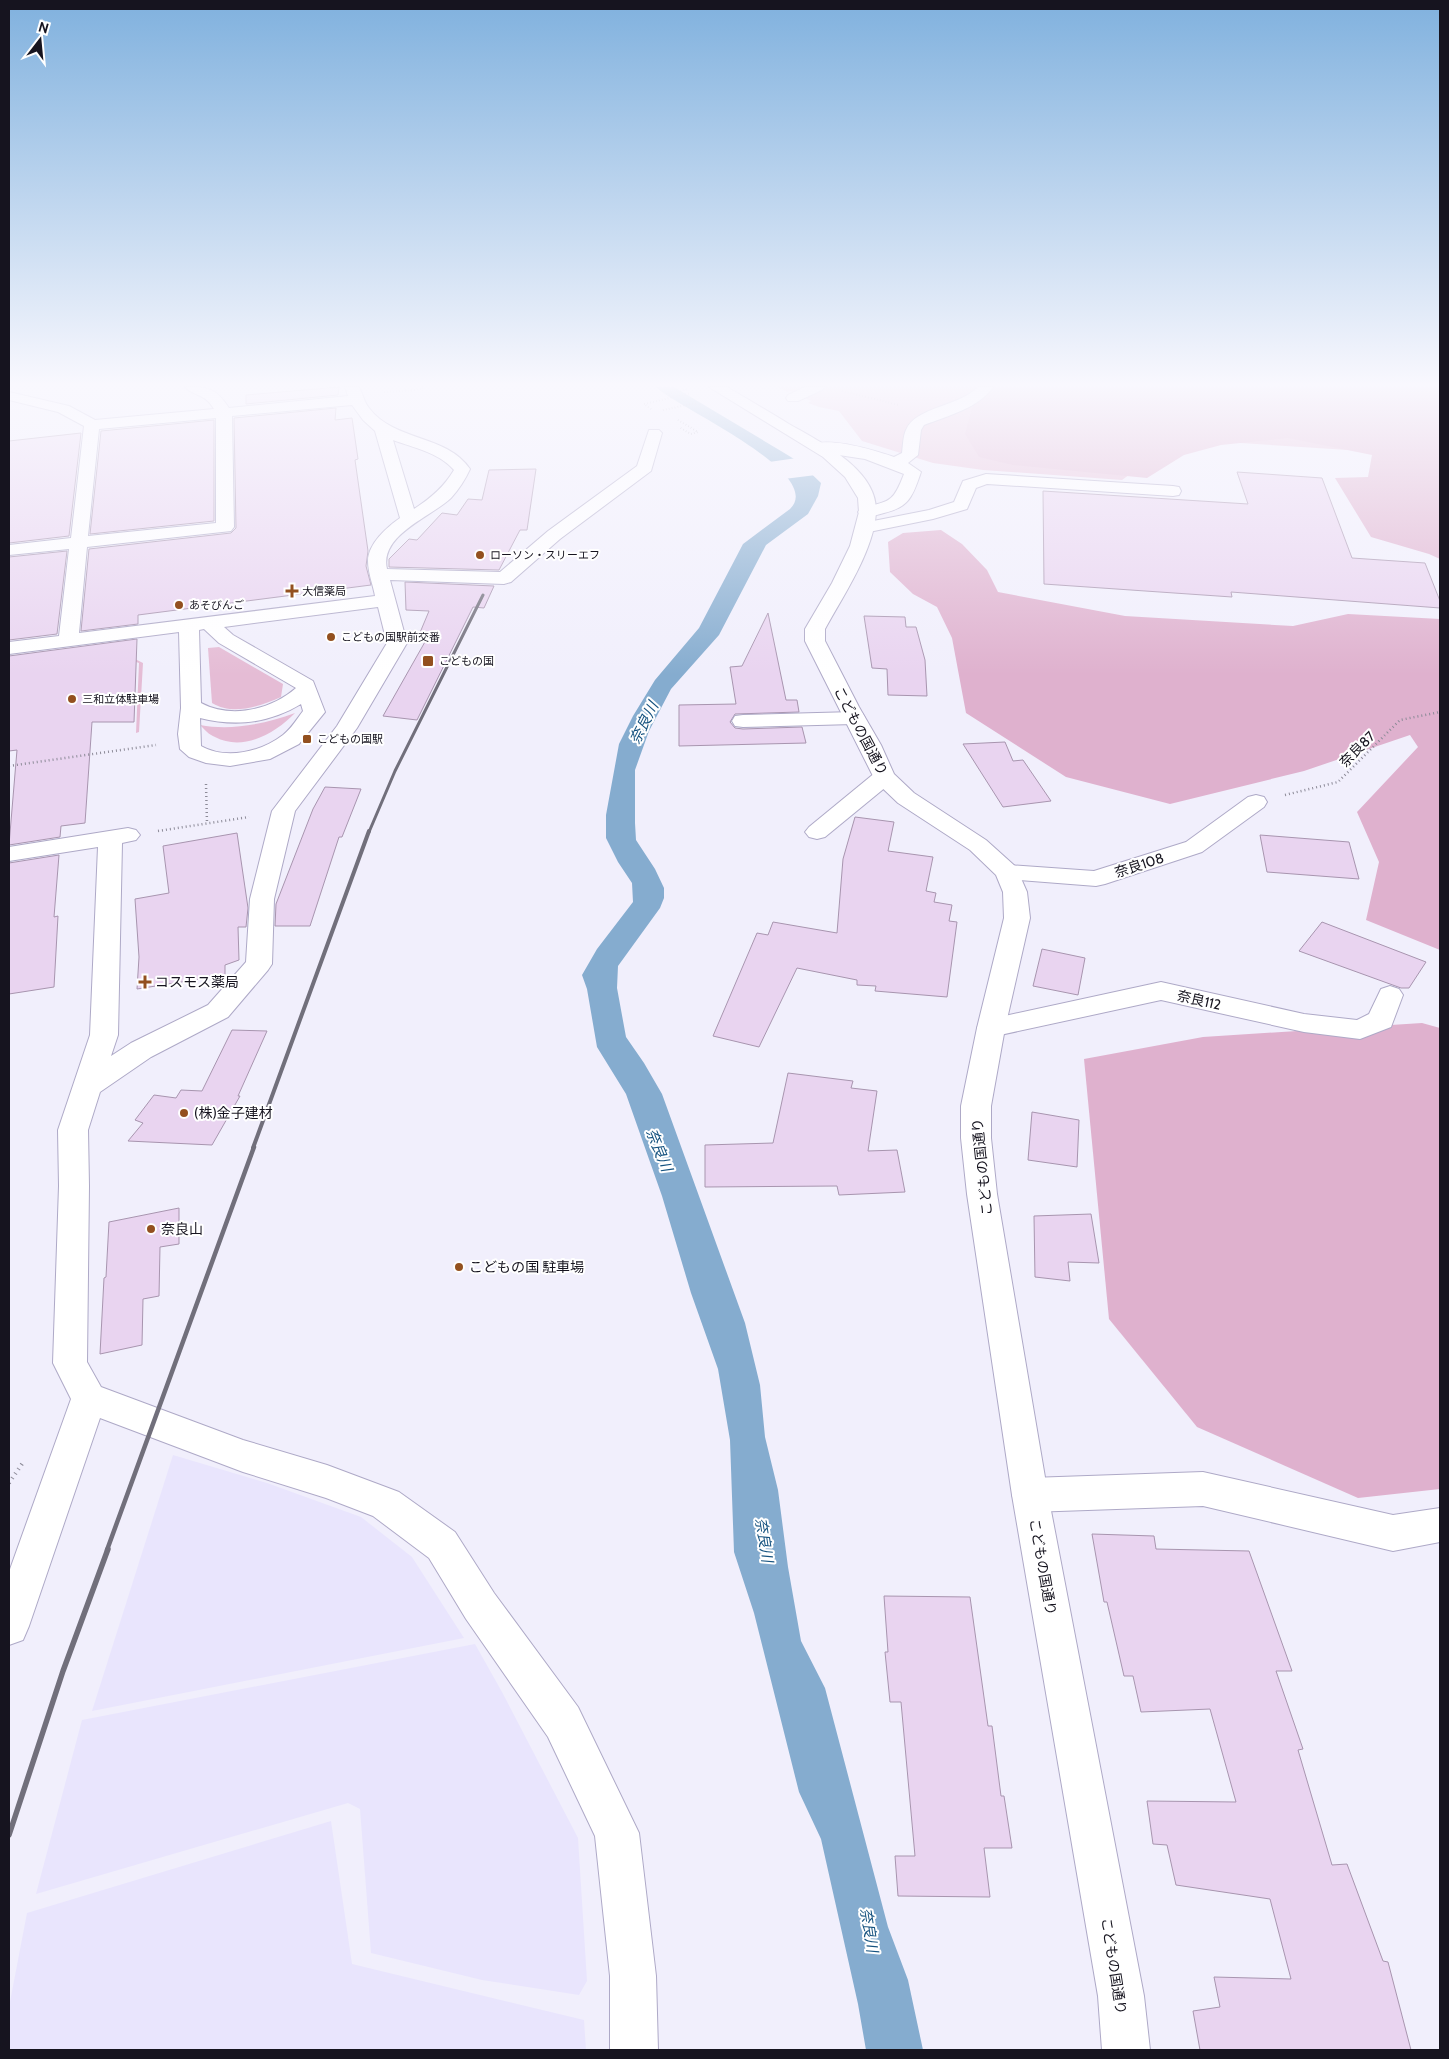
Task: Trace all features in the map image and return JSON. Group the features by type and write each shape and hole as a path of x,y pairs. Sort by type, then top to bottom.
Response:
{"street":[{"path":"68,641 85,483"},
{"path":"9,550 226,527 225,483"},
{"path":"398,483 409,519"},
{"path":"88,1086 141,1050 218,1011 259,964 262,899 284,811 346,728 397,643 389,583 376,559 384,543 409,519 430,508 455,483"},
{"path":"9,648 199,624 389,583 504,578 554,535 625,483"},
{"path":"858,483 866,499 866,520"},
{"path":"866,520 902,500 909,483"},
{"path":"866,520 933,514 961,505 969,485 974,483"},
{"path":"1050,483 1174,491"},
{"name":"こどもの国通り","path":"866,520 855,553 815,629 815,642 870,745 884,777 906,798 978,845 1008,872 1015,892 1017,918 991,1028 976,1106 976,1138 982,1194 1030,1495 1121,1996 1126,2050"},
{"path":"199,624 306,685 314,712 292,738 272,751 250,757 224,760 207,757 191,749 188,737 192,706 190,694 199,624"},
{"path":"192,706 200,712 213,716 231,718 257,714 290,703 307,689"},
{"path":"743,721 854,718"},
{"path":"817,832 884,777"},
{"name":"奈良108","path":"1008,872 1096,879 1194,847 1256,802"},
{"path":"9,854 119,837 104,1035 73,1130 74,1186 70,1363 89,1398 242,1456 327,1482 386,1504 442,1545 480,1606 563,1722 617,1833 633,1976 634,2050"},
{"name":"奈良112","path":"991,1028 1161,991 1304,1023 1360,1030 1381,1020 1390,995"},
{"path":"9,1626 89,1398"},
{"path":"1030,1495 1203,1489 1393,1534 1440,1525"}],"path":[{"name":"奈良87","path":"1256,802 1338,782 1400,720 1440,712"},
{"path":"9,766 156,745"},
{"path":"206,779 207,823"},
{"path":"119,837 217,821"}],"shaded area":[{"path":"1338,483 1440,483 1440,559 1371,537"},
{"path":"941,530 962,544 987,570 998,592 1125,616 1293,626 1348,614 1440,619 1440,950 1366,920 1379,862 1357,812 1418,747 1410,735 1304,771 1170,804 1066,777 966,713 952,638 937,607 913,594 890,572 888,542 903,533"},
{"path":"219,647 283,684 281,697 265,704 238,709 220,707 212,703 208,648"},
{"path":"112,653 131,657 143,663 139,732 136,733 139,663 125,658 9,672 9,666"},
{"path":"295,713 269,733 248,741 226,741 211,735 200,725 236,727 272,720"},
{"path":"1422,1023 1440,1028 1440,1489 1358,1498 1197,1427 1109,1319 1084,1059 1203,1037"},
{"path":"173,1455 267,1483 361,1517 412,1557 464,1638 92,1711"},
{"path":"475,1644 578,1838 587,1981 579,1995 482,1980 371,1953 360,1809 348,1803 36,1894 82,1720"},
{"path":"331,1821 352,1964 584,2020 586,2050 9,2050 9,2007 27,1913"}],"water":[{"name":"奈良川","path":"790,483 821,483 818,496 808,514 766,545 719,635 671,689 649,731 635,770 636,840 655,869 664,888 664,898 660,908 618,966 617,988 626,1037 662,1094 745,1323 760,1385 765,1437 778,1490 788,1567 801,1641 825,1688 888,1927 908,1980 923,2050 866,2050 858,2004 821,1839 799,1792 754,1613 734,1552 730,1440 718,1369 691,1293 662,1196 626,1094 597,1047 587,989 582,975 597,949 633,902 632,883 618,862 606,838 606,815 619,744 633,716 655,680 699,628 743,544 790,509 796,494"}],"building":[{"path":"9,483 75,483 69,536 9,543"},
{"path":"95,483 214,483 214,521 90,534"},
{"path":"235,483 358,483 368,551 366,566 371,585 138,615 138,624 81,631 89,549 231,533 236,528"},
{"path":"486,483 534,483 527,530 520,530 499,570 389,567 389,559 409,539 417,540 442,513 457,515 468,499 482,500"},
{"path":"1241,483 1324,483 1352,558 1425,563 1440,601 1440,608 1231,592 1232,597 1044,584 1043,491 1248,504"},
{"path":"67,551 57,634 9,640 9,557"},
{"path":"405,582 494,586 484,608 473,607 417,720 383,716 430,633 419,635 429,611 406,610"},
{"path":"768,613 786,700 797,700 799,712 735,714 730,722 735,728 743,729 802,727 806,743 679,746 679,705 736,704 730,667 742,666"},
{"path":"864,616 905,617 906,627 916,627 925,660 927,696 888,695 887,669 872,668"},
{"path":"137,639 134,722 92,722 85,823 61,826 60,837 9,845 17,750 9,751 9,656"},
{"path":"1005,742 1013,761 1023,760 1051,801 1003,807 963,744"},
{"path":"325,787 361,789 342,837 339,837 310,926 275,926 276,904 313,809"},
{"path":"855,817 894,822 888,851 933,857 926,891 936,893 934,902 952,905 949,921 957,922 947,997 875,991 876,986 857,985 857,980 797,968 759,1047 713,1036 757,933 768,935 773,922 837,933 843,859"},
{"path":"237,833 248,908 246,927 238,927 239,960 225,965 225,975 137,989 139,957 135,899 169,893 163,846"},
{"path":"1260,835 1349,842 1359,879 1267,872"},
{"path":"59,855 54,917 58,916 54,987 9,994 9,863"},
{"path":"1322,922 1426,962 1409,988 1401,988 1299,951"},
{"path":"1042,949 1085,958 1078,995 1033,986"},
{"path":"232,1030 267,1031 238,1096 240,1096 212,1145 128,1141 143,1123 135,1120 154,1095 176,1098 181,1090 202,1091"},
{"path":"788,1073 853,1081 851,1088 877,1091 868,1151 897,1150 905,1192 839,1195 837,1186 705,1187 705,1145 773,1143"},
{"path":"1032,1112 1079,1120 1077,1167 1028,1160"},
{"path":"179,1208 179,1244 160,1247 159,1296 143,1299 142,1345 100,1354 109,1222"},
{"path":"1091,1214 1099,1263 1068,1262 1070,1281 1035,1277 1034,1216"},
{"path":"1092,1534 1154,1536 1156,1549 1249,1551 1292,1671 1276,1671 1303,1749 1298,1750 1332,1865 1347,1864 1383,1961 1388,1962 1411,2050 1200,2050 1193,2011 1220,2007 1214,1977 1291,1979 1270,1899 1176,1885 1167,1845 1153,1844 1147,1801 1236,1802 1210,1709 1141,1712 1133,1676 1124,1676 1107,1602 1104,1602"},
{"path":"884,1596 970,1597 988,1726 992,1726 1001,1796 1004,1796 1012,1848 984,1848 990,1897 898,1896 895,1856 915,1856 901,1702 890,1702 885,1652 888,1652"}],"railway":[{"path":"369,832 395,771 483,595"},
{"path":"253,1148 369,831"},
{"path":"107,1550 254,1147"},
{"path":"9,1835 63,1671 108,1549"}],"place":[{"name":"ローソン・スリーエフ","path":"480,555"},
{"name":"大信薬局","path":"292,591"},
{"name":"あそびんご","path":"179,605"},
{"name":"こどもの国駅前交番","path":"331,637"},
{"name":"こどもの国","path":"428,661"},
{"name":"三和立体駐車場","path":"72,699"},
{"name":"こどもの国駅","path":"307,739"},
{"name":"コスモス薬局","path":"145,982"},
{"name":"(株)金子建材","path":"184,1113"},
{"name":"奈良山","path":"151,1229"},
{"name":"こどもの国 駐車場","path":"459,1267"}]}
